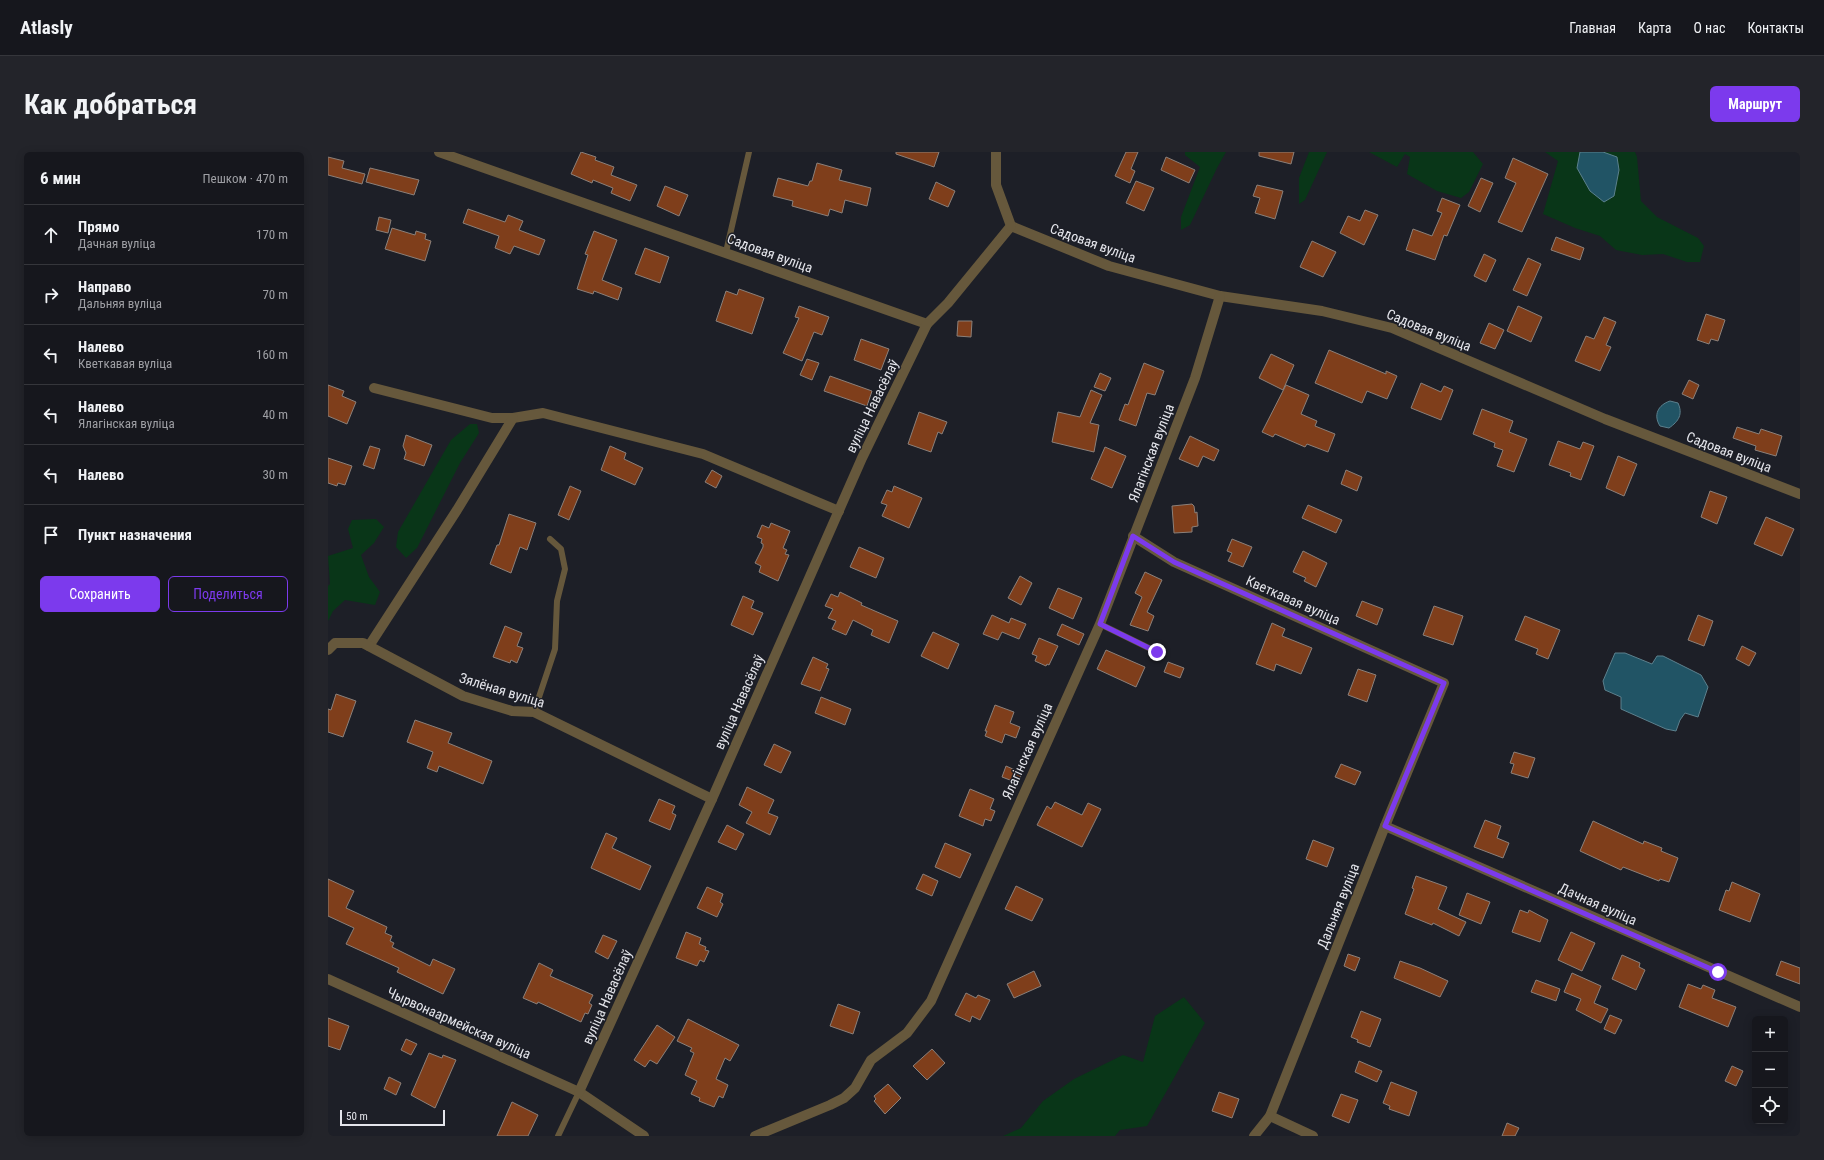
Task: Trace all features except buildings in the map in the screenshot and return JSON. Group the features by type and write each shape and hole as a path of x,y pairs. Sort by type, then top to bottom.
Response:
{"street":[{"name":"Садовая вуліца","path":"439,152 927,324"},
{"path":"927,324 948,303 1011,226 996,185 996,152"},
{"name":"Садовая вуліца","path":"1011,226 1109,266 1220,296 1322,311 1392,328 1605,419 1800,494"},
{"name":"Ялагінская вуліца","path":"755,1136 844,1098 855,1088 872,1060 907,1033 931,1001 1100,624 1194,378 1220,296"},
{"name":"вуліца Навасёлаў","path":"579,1092 712,799 862,458 927,324"},
{"path":"374,388 492,418 513,418 543,413 703,454 839,511"},
{"path":"369,646 457,510 513,418"},
{"name":"Кветкавая вуліца","path":"1133,536 1174,562 1444,683"},
{"name":"Зялёная вуліца","path":"328,650 335,643 363,642 463,696 512,711 534,712 712,799"},
{"name":"Дальняя вуліца","path":"1254,1136 1270,1116 1385,826 1444,683"},
{"name":"Дачная вуліца","path":"1385,826 1800,1007"},
{"name":"Чырвонаармейская вуліца","path":"328,979 579,1092"},
{"path":"579,1092 644,1136"},
{"path":"1270,1116 1313,1136"}],"lane":[{"path":"726,252 748,152"},
{"path":"534,712 555,649 557,601 565,569 561,549 550,539"},
{"path":"1100,624 1157,652"},
{"path":"558,1136 579,1092"}],"green space":[{"path":"1185,152 1226,152 1190,225 1181,230 1181,217 1200,167 1185,155"},
{"path":"1309,152 1327,152 1305,200 1299,204 1299,178"},
{"path":"1369,152 1473,152 1483,164 1469,192 1461,198 1437,191 1407,174 1410,157 1405,154 1397,167"},
{"path":"1545,152 1635,152 1637,157 1641,201 1657,217 1698,238 1704,246 1700,262 1687,262 1663,254 1642,255 1616,250 1600,236 1575,228 1543,214 1558,161"},
{"path":"470,424 477,424 479,433 460,463 417,548 406,558 396,547 398,532 451,440"},
{"path":"376,519 384,527 374,543 361,555 369,577 380,592 375,605 345,600 333,611 328,621 328,586 330,584 328,556 353,548 348,529 352,520"},
{"path":"1184,997 1205,1023 1147,1126 1120,1130 1115,1136 1003,1136 1021,1128 1043,1101 1074,1079 1123,1055 1143,1062 1155,1016"}],"water":[{"path":"1580,152 1603,152 1617,157 1619,170 1614,196 1604,202 1590,191 1577,168"},
{"path":"1670,401 1678,403 1680,414 1678,420 1669,428 1660,426 1657,414 1662,405"},
{"path":"1615,653 1625,653 1652,664 1657,656 1663,656 1701,675 1708,687 1698,717 1685,713 1680,720 1676,731 1666,729 1621,709 1621,697 1605,690 1603,681"}],"route":[{"path":"1157,652 1100,624 1133,536 1174,562 1444,683 1385,826 1718,972"}]}
